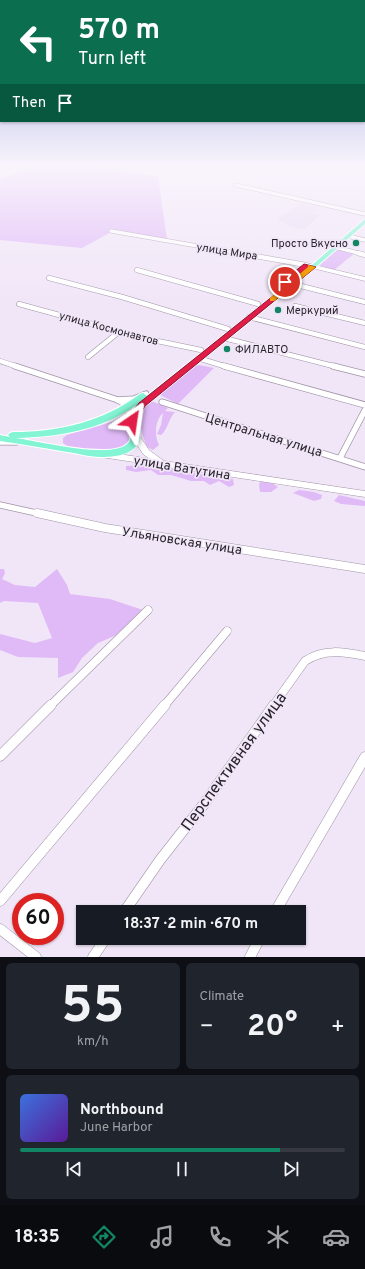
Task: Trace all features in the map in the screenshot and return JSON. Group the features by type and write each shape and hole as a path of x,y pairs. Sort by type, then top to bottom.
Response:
{"main road":[{"path":"0,436 32,435 67,430 101,420 127,408 224,338 292,284 309,266 365,215"},
{"path":"164,465 146,452 136,437 132,421 134,415 142,404 258,304 335,247 362,226 365,221"},
{"name":"улица Мира","path":"309,266 365,279"},
{"path":"101,420 118,418 132,421"},
{"path":"67,430 60,434 56,439 60,445 68,449"},
{"name":"улица Ватутина","path":"0,436 164,465 365,494"},
{"path":"99,454 116,453 125,450 133,444 136,437"}],"street":[{"path":"351,212 365,215"},
{"name":"улица Мира","path":"111,231 309,266"},
{"path":"348,236 365,240"},
{"path":"335,247 365,255"},
{"path":"138,270 258,304"},
{"path":"49,278 122,297 228,329"},
{"path":"292,284 365,302"},
{"name":"улица Космонавтов","path":"19,304 200,354 260,377 365,405"},
{"path":"295,306 365,323"},
{"path":"249,318 365,347"},
{"path":"88,357 120,332"},
{"path":"224,338 365,374"},
{"path":"0,361 115,399 134,399 146,394"},
{"path":"115,399 127,408 132,421"},
{"path":"115,399 119,404 116,414"},
{"name":"Центральная улица","path":"162,402 365,467"},
{"path":"340,458 365,410"},
{"path":"0,442 29,442"},
{"name":"Ульяновская улица","path":"0,505 105,528 365,569"},
{"path":"0,756 148,610"},
{"path":"0,901 227,631"},
{"name":"Перспективная улица","path":"129,905 160,860 204,804 305,661 316,654 326,652 365,656"},
{"path":"279,905 326,821 365,757"},
{"path":"0,929 36,957"},
{"path":"93,957 101,945"},
{"path":"250,957 256,945"}],"shaded area":[{"path":"0,212 163,212 167,240 113,231 82,248 0,240"},
{"path":"289,212 314,212 312,213 320,215 304,229 291,227 277,219"},
{"path":"336,249 355,253 334,270 319,265"},
{"path":"199,365 214,368 178,404 158,394 194,366"},
{"path":"149,402 154,402 168,408 165,411 175,412 165,431 161,435 157,434 161,425 163,413 160,416 156,428 156,437 159,445 153,450 147,447 140,423 142,412"},
{"path":"115,421 127,423 131,434 129,442 120,447 95,451 70,447 63,443 63,438 67,435"},
{"path":"145,465 233,479 234,485 229,487 219,481 210,485 204,481 191,481 171,475 158,475 151,470 136,472 126,470 126,466"},
{"path":"261,480 269,481 278,487 271,492 260,492 259,485"},
{"path":"299,490 314,492 322,495 321,499 314,501 293,493"},
{"path":"339,495 365,501 365,506 341,504 334,501"},
{"path":"0,569 4,569 5,573 2,579 15,585 35,587 57,569 67,585 70,594 110,599 143,610 119,634 98,643 82,658 73,672 58,678 58,658 18,657 0,650 0,634 35,643 52,638 38,603 4,601 0,603"}],"slow traffic":[{"path":"272,300 313,267 310,266"}],"place":[{"name":"Просто Вкусно","path":"356,243"},
{"name":"Меркурий","path":"278,310"},
{"name":"ФИЛАВТО","path":"227,349"}],"route":[{"path":"132,421 134,415 142,404 313,267 306,265 285,282"}]}
